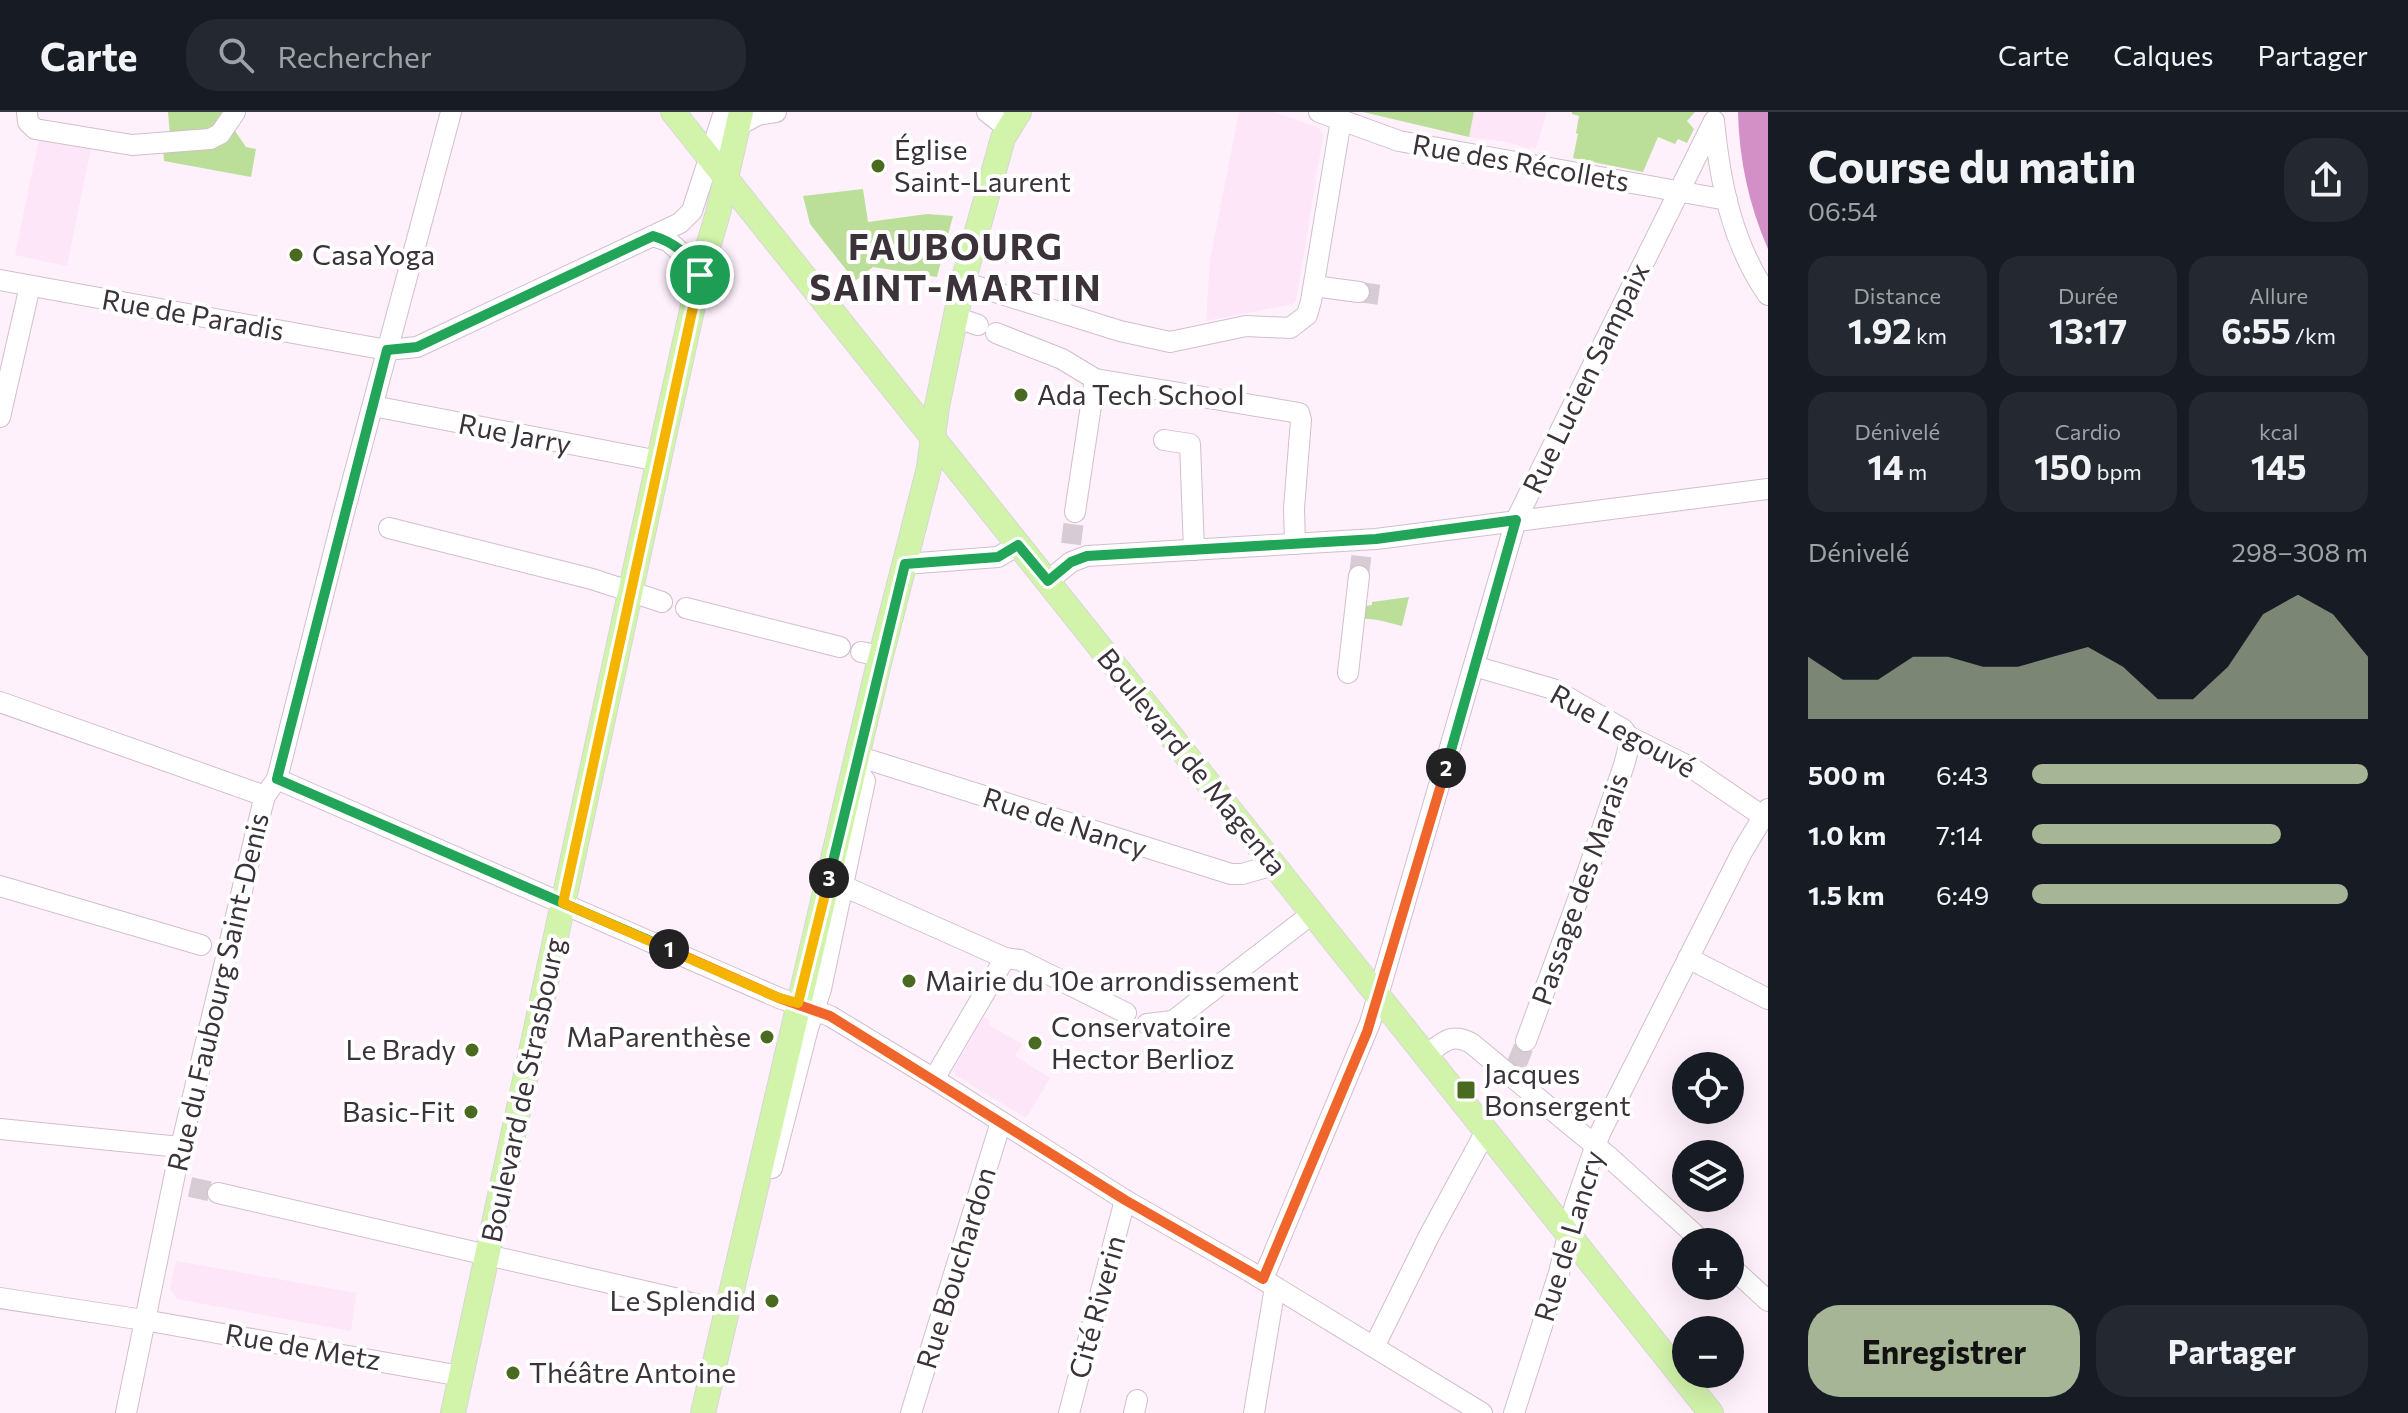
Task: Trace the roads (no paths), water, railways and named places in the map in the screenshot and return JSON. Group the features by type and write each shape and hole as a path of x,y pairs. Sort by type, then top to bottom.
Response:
{"main road":[{"name":"Boulevard de Magenta","path":"673,112 1711,1413"},
{"name":"Boulevard de Strasbourg","path":"453,1413 701,270 726,177 735,116"},
{"path":"703,1413 719,1308 807,1006 836,882 871,654 905,564 929,468 937,406 976,325 963,282 1002,119"}],"street":[{"path":"27,112 28,122 35,129 132,145 210,139 220,134 235,112"},
{"name":"Rue du Faubourg Saint-Denis","path":"126,1413 144,1320 181,1185 180,1147 212,948 271,788 451,112"},
{"path":"387,350 417,347 680,223 692,211 710,158 735,116 776,112"},
{"name":"Rue des Récollets","path":"1319,112 1399,141 1727,200"},
{"path":"1714,116 1718,157 1738,238 1768,295"},
{"name":"Rue Lucien Sampaix","path":"1254,1413 1269,1283 1379,996 1516,520 1714,116"},
{"path":"963,282 1058,304 1120,331 1170,342 1246,326 1290,328 1307,315 1313,291 1341,120"},
{"path":"653,236 668,241 701,270"},
{"name":"Rue de Paradis","path":"0,280 387,350"},
{"path":"0,417 30,286"},
{"path":"1313,291 1358,298"},
{"path":"976,325 1062,359 1095,379 1299,413 1295,544"},
{"path":"1075,512 1095,379"},
{"name":"Rue Jarry","path":"373,406 659,461"},
{"path":"1164,440 1190,444 1194,550"},
{"path":"1048,581 1074,551 1087,556 1295,544 1361,545 1516,520 1768,489"},
{"path":"389,528 592,579 662,602"},
{"path":"905,564 998,557 1018,545"},
{"path":"1348,673 1359,576"},
{"path":"686,608 840,647"},
{"name":"Rue Legouvé","path":"1474,666 1553,689 1623,729 1628,736 1692,768 1766,813"},
{"path":"0,702 271,788 563,903 779,998 807,1006 934,1079 1125,1200 1269,1283 1482,1413"},
{"name":"Passage des Marais","path":"1526,1041 1624,765 1629,750 1628,736"},
{"name":"Rue de Nancy","path":"856,761 1231,874 1274,865"},
{"name":"Rue de Lancry","path":"1514,1413 1595,1146 1742,852 1766,813"},
{"path":"836,882 1005,958 1020,960 1126,1013"},
{"path":"0,886 212,948"},
{"path":"1147,1024 1173,1021 1313,913"},
{"path":"934,1079 1005,958"},
{"path":"1688,958 1768,999"},
{"path":"715,1413 807,1006"},
{"path":"1426,1055 1449,1039 1459,1037 1514,1071 1687,1228"},
{"name":"Rue Bouchardon","path":"911,1413 1001,1122"},
{"path":"0,1129 180,1147"},
{"path":"1374,1347 1436,1222 1486,1131"},
{"path":"218,1193 683,1300"},
{"name":"Cité Riverin","path":"1069,1413 1125,1200"},
{"path":"1744,1279 1768,1301"},
{"name":"Rue de Metz","path":"0,1298 461,1376"}],"tunnel":[{"path":"1359,292 1388,296"},
{"path":"1071,544 1075,512"},
{"path":"1359,576 1362,550"},
{"path":"1516,1066 1526,1041"},
{"path":"190,1187 218,1193"},
{"path":"683,1300 711,1306"}],"place":[{"name":"Église Saint-Laurent","path":"878,166"},
{"name":"CasaYoga","path":"296,255"},
{"name":"Ada Tech School","path":"1021,395"},
{"name":"Mairie du 10e arrondissement","path":"909,981"},
{"name":"MaParenthèse","path":"767,1037"},
{"name":"Conservatoire Hector Berlioz","path":"1035,1043"},
{"name":"Le Brady","path":"472,1050"},
{"name":"Jacques Bonsergent","path":"1466,1090"},
{"name":"Basic-Fit","path":"471,1112"},
{"name":"Le Splendid","path":"772,1301"},
{"name":"Théâtre Antoine","path":"513,1373"}],"district":[{"name":"FAUBOURG SAINT-MARTIN","path":"956,268"}]}
